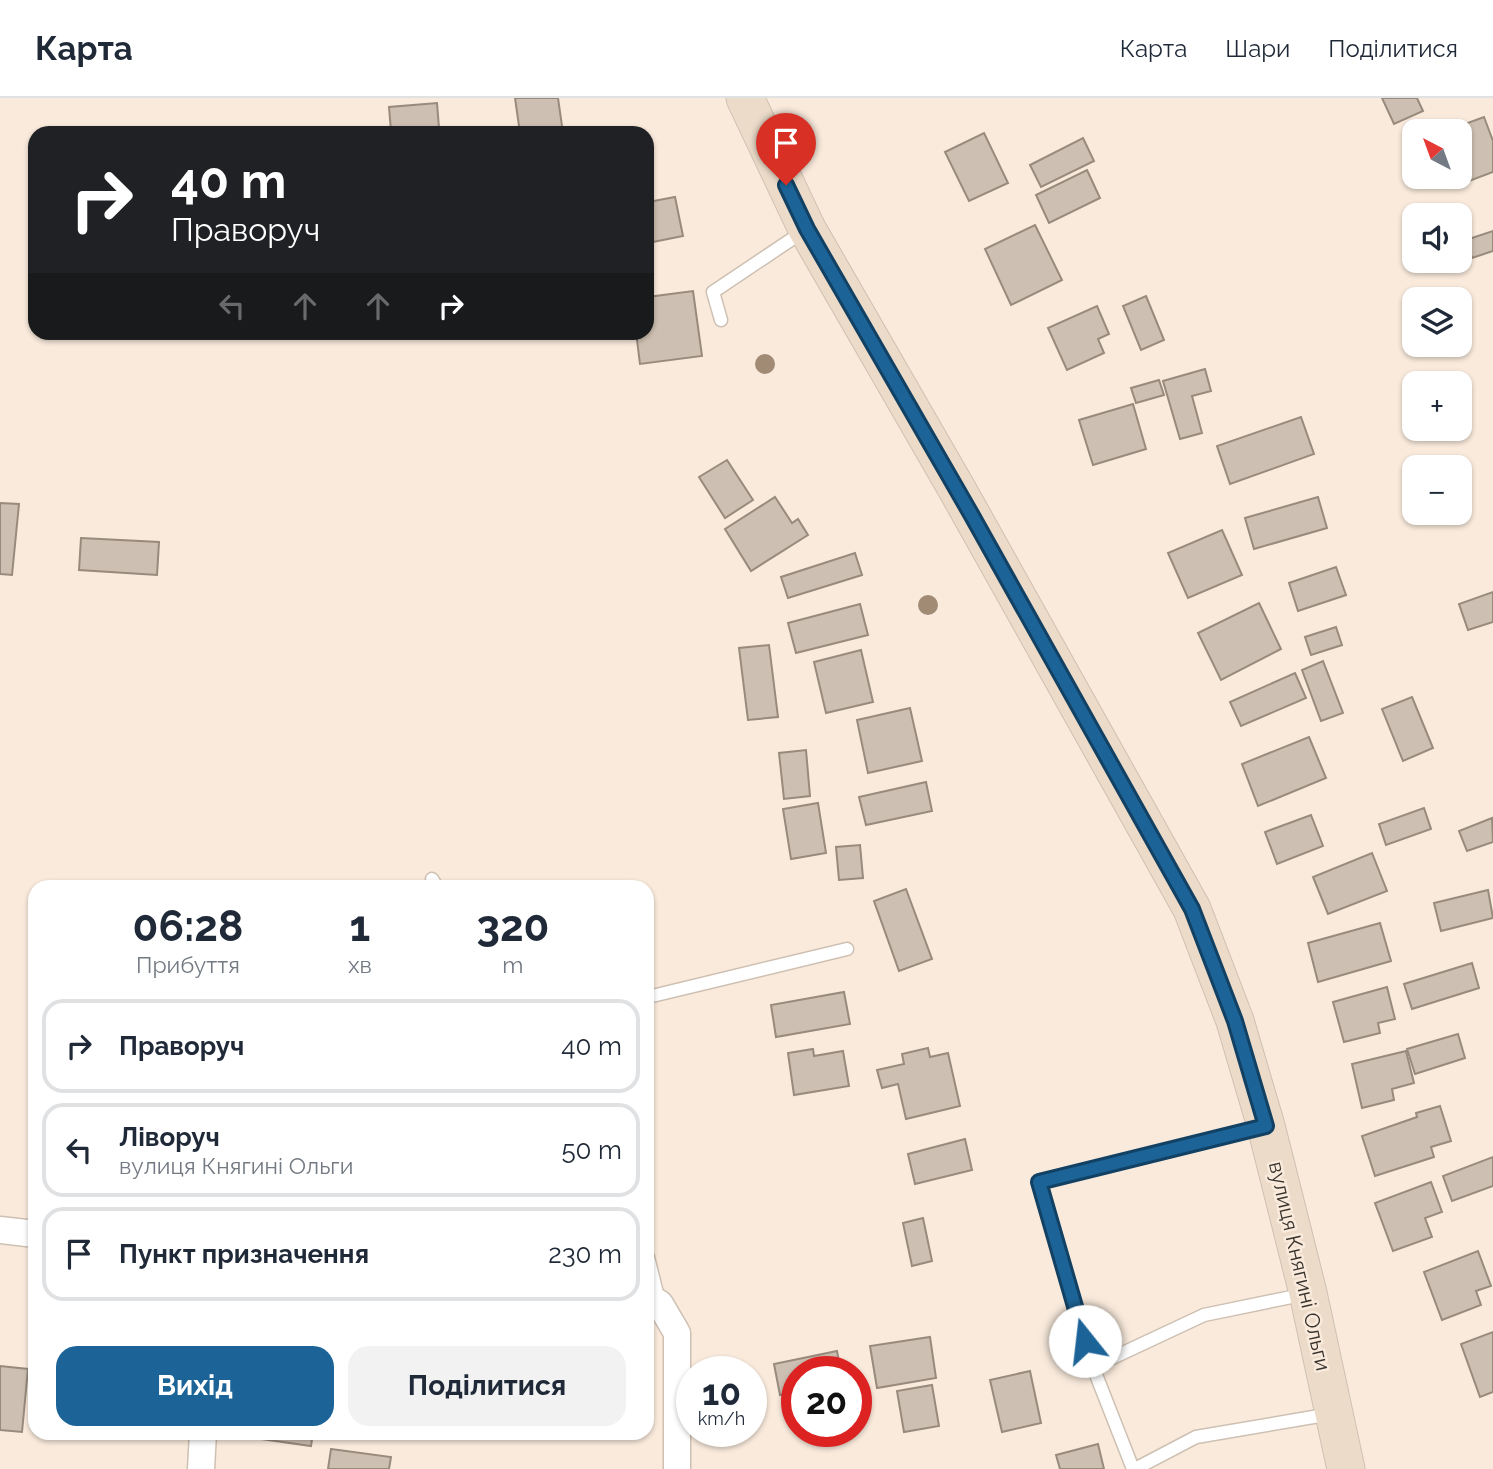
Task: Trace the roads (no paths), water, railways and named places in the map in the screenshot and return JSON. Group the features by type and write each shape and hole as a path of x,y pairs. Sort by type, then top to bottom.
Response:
{"street":[{"name":"вулиця Княгині Ольги","path":"745,98 807,229 971,514 1192,909 1235,1021 1266,1126 1308,1293 1346,1469"},
{"path":"0,1230 28,1233"},
{"path":"654,1300 677,1333 677,1469"},
{"path":"201,1469 203,1440"}],"lane":[{"path":"721,320 713,292 807,229"},
{"path":"654,996 847,949"},
{"path":"1266,1126 1039,1182 1093,1367 1134,1469 1196,1437 1334,1414"},
{"path":"1093,1367 1204,1315 1308,1293"}]}
